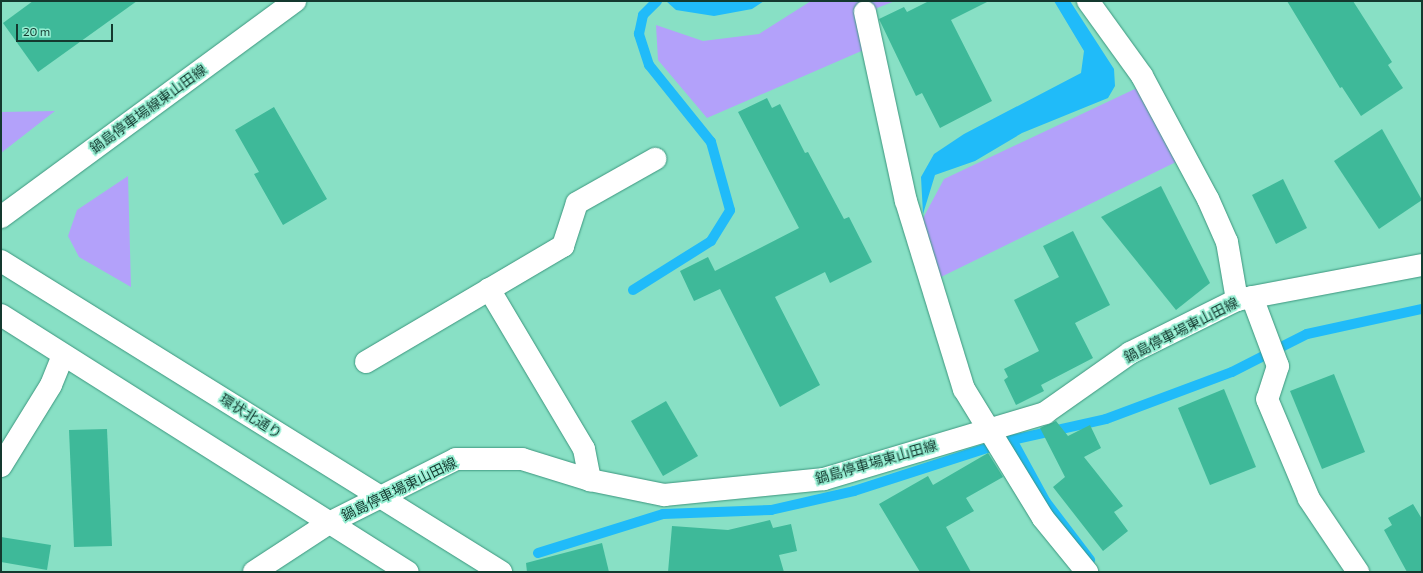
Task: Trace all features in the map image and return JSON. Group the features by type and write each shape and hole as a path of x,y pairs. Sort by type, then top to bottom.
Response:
{"main road":[{"name":"鍋島停車場線東山田線","path":"1,217 295,1"},
{"path":"1088,1 1142,76 1208,199 1227,242 1245,298 1268,340 1278,366 1267,399 1309,499 1358,572"},
{"path":"865,12 906,201 964,388 989,433 1043,518 1088,572"},
{"path":"366,362 563,246 577,204 655,159"},
{"name":"環状北通り","path":"1,261 501,572"},
{"name":"鍋島停車場東山田線","path":"254,572 329,523 456,458 522,459 590,480 664,495 816,480 989,433 1045,413 1130,353 1245,298 1422,265"},
{"path":"489,289 584,450 590,480"},
{"path":"1,315 408,572"},
{"path":"1,466 51,385 63,355"}],"shaded area":[{"path":"811,1 895,1 877,8 866,49 707,118 658,60 656,25 703,41 759,34"},
{"path":"1137,88 1178,161 941,277 921,222 944,179"},
{"path":"55,111 1,153 1,112"},
{"path":"128,176 131,287 79,257 68,236 77,210"}],"water":[{"path":"666,1 764,1 752,9 714,16 676,10"},
{"path":"1054,1 1070,1 1114,69 1115,86 1108,98 1022,133 975,161 935,175 923,214 921,177 934,154 964,134 1081,73 1084,51"}],"building":[{"path":"33,1 137,1 38,72 3,23"},
{"path":"929,1 989,1 951,20 992,101 940,128 922,93 916,96 879,19 904,7 907,12"},
{"path":"1287,1 1353,1 1392,62 1388,65 1403,88 1361,116 1342,87 1340,88"},
{"path":"767,98 772,108 780,104 805,153 808,152 844,219 849,217 872,262 830,283 825,272 775,297 820,385 780,407 720,289 694,301 680,271 708,257 715,271 799,228 738,112"},
{"path":"274,107 327,199 283,225 254,174 259,172 235,130"},
{"path":"1382,129 1422,200 1379,229 1334,161"},
{"path":"1283,179 1307,228 1276,244 1252,195"},
{"path":"1161,186 1210,283 1176,310 1101,217"},
{"path":"1073,231 1110,305 1075,323 1093,358 1041,385 1044,391 1016,405 1004,380 1008,377 1004,369 1039,351 1014,300 1059,277 1043,246"},
{"path":"1334,374 1365,452 1322,469 1290,391"},
{"path":"1224,389 1256,467 1210,485 1178,408"},
{"path":"666,401 698,456 663,476 631,421"},
{"path":"1056,421 1068,436 1090,425 1101,448 1084,457 1123,506 1114,512 1128,531 1103,551 1053,487 1065,477 1040,428"},
{"path":"107,429 112,546 74,547 69,430"},
{"path":"988,453 1003,477 966,498 974,511 946,527 971,572 920,572 879,504 928,476 933,485"},
{"path":"1413,504 1422,519 1422,572 1407,572 1384,530 1392,525 1388,518"},
{"path":"770,520 773,528 791,524 797,551 779,555 784,572 668,572 672,526 728,530"},
{"path":"1,537 51,545 47,570 1,562"},
{"path":"602,543 609,572 527,572 526,563"}],"waterway":[{"path":"633,290 711,241 730,210 711,142 649,65 639,34 643,15 657,1"},
{"path":"538,553 663,514 771,510 854,491 1012,440 1106,419 1232,372 1307,334 1422,309"},
{"path":"1012,440 1046,502 1090,560"}]}
